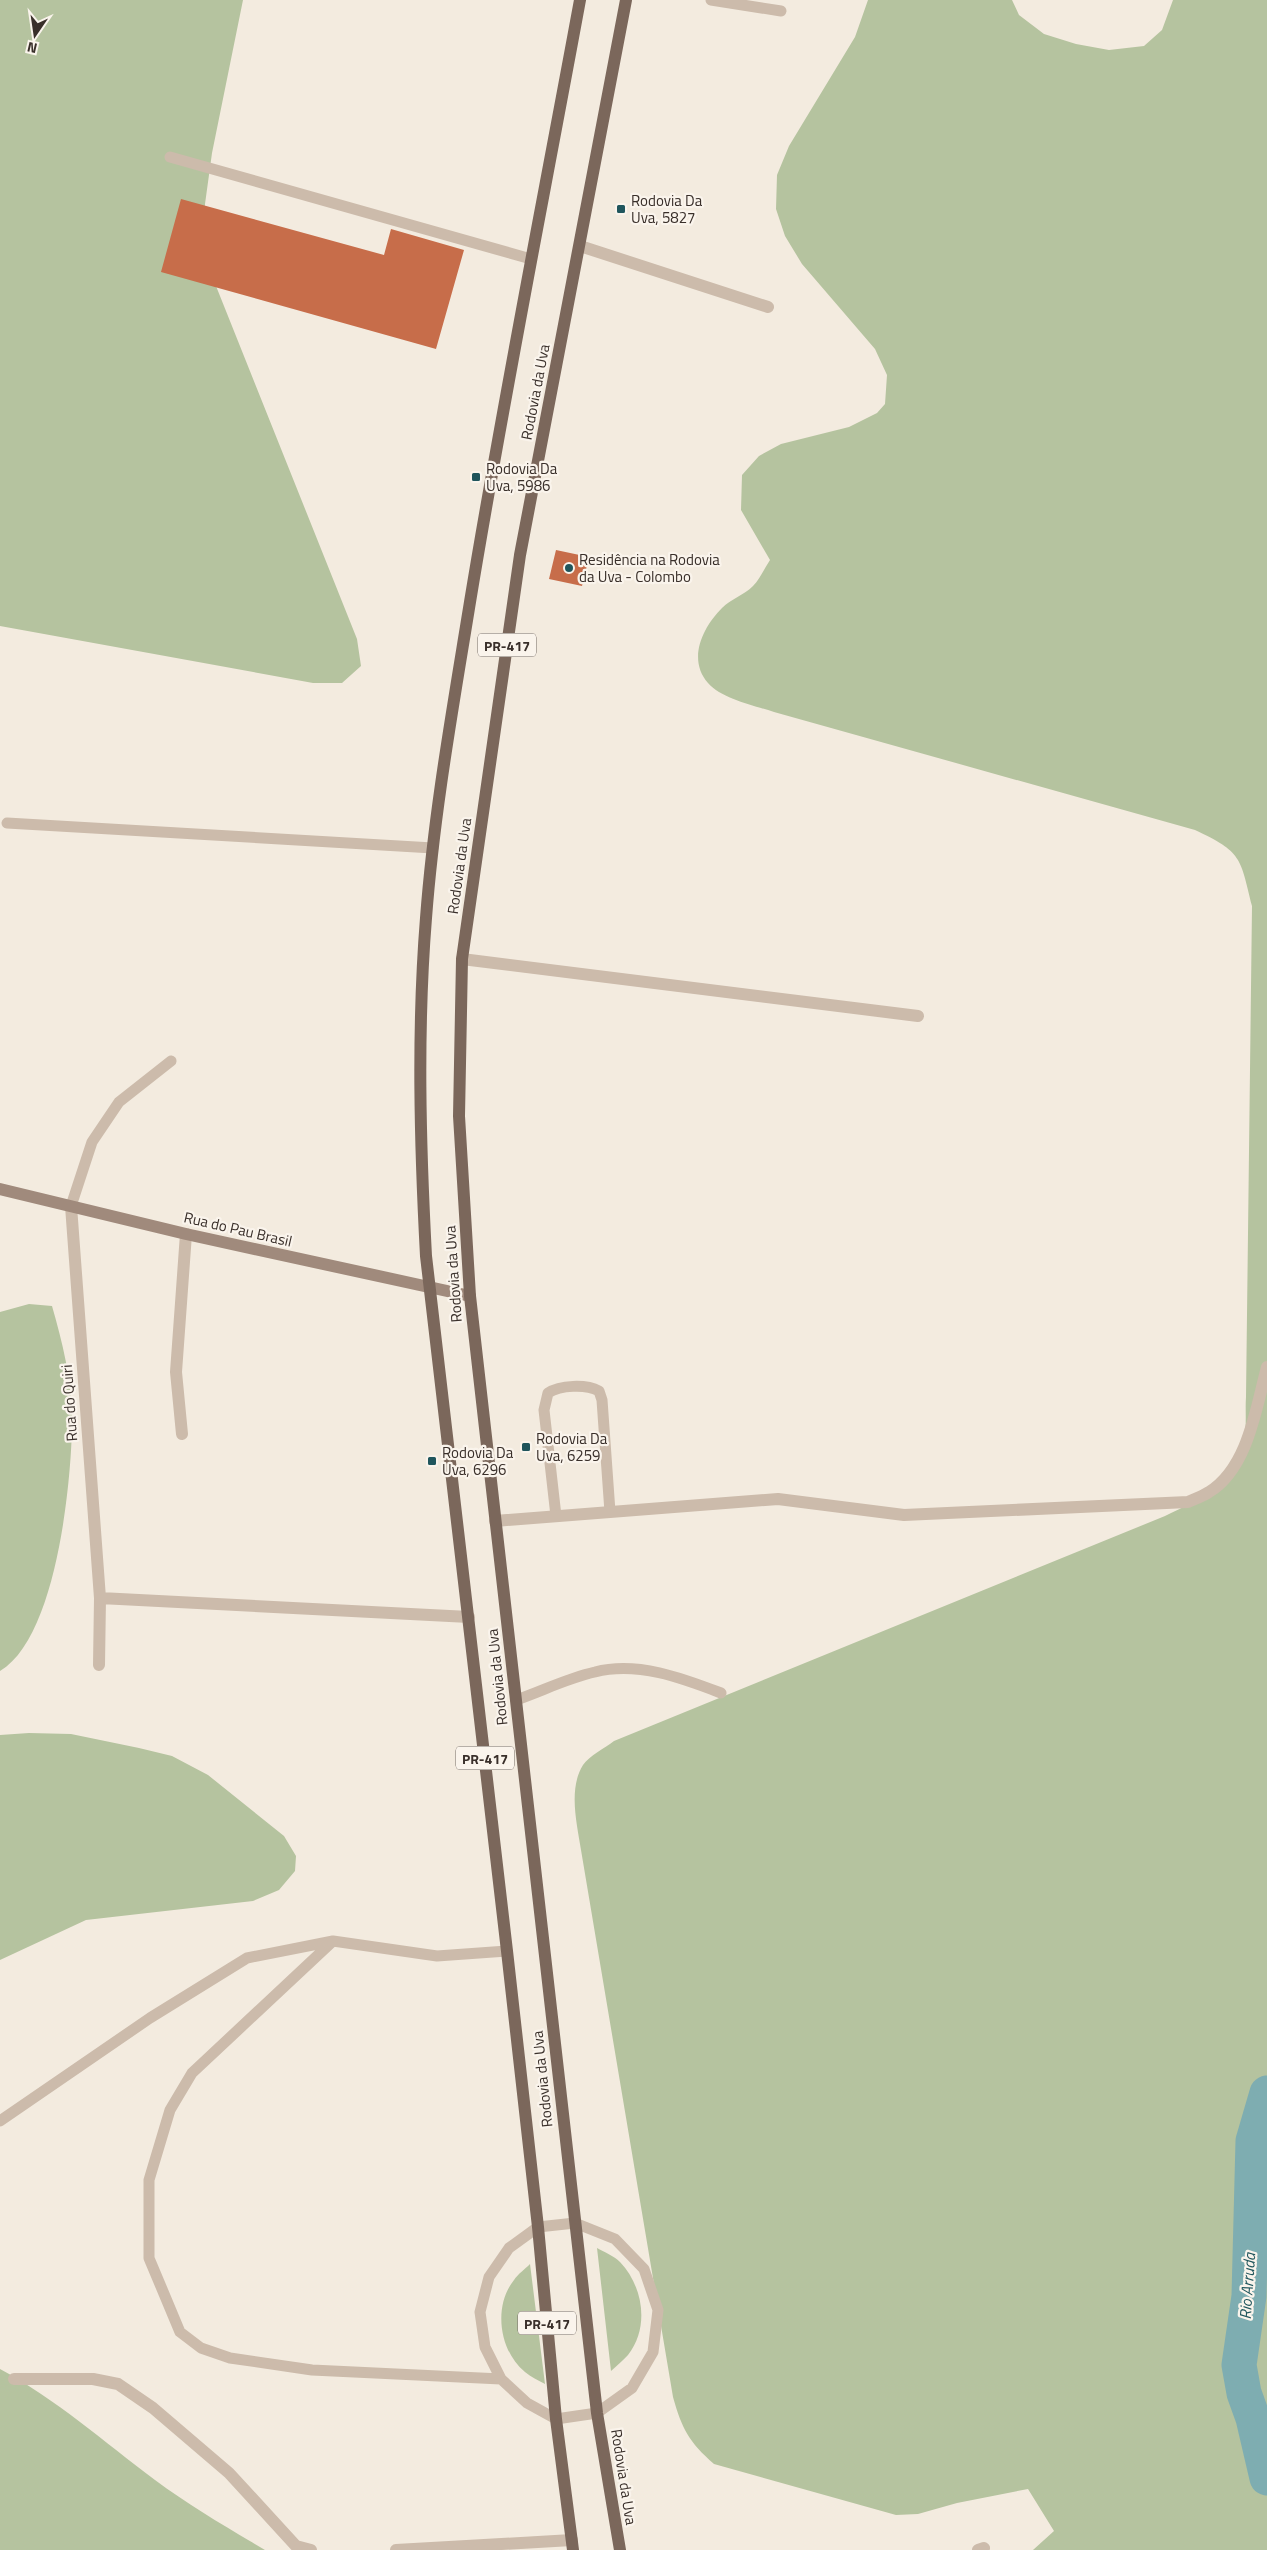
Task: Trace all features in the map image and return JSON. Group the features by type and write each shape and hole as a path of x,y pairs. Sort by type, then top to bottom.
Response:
{"main road":[{"name":"Rodovia da Uva","path":"572,2545 556,2419 538,2227 507,1950 432,1289 426,1256 421,1170 420,1049 426,920 441,779 500,418 580,0"},
{"name":"Rodovia da Uva","path":"620,2550 597,2413 495,1521 470,1296 459,1116 462,959 520,555 626,0"}],"street":[{"path":"580,246 768,307"},
{"path":"462,959 918,1016"},
{"name":"Rua do Pau Brasil","path":"0,1189 186,1234 470,1296"},
{"name":"Rua do Quiri","path":"71,1206 100,1598 99,1665"},
{"path":"182,1434 176,1372 186,1234"},
{"path":"495,1521 778,1499 904,1515 1188,1502 1210,1492 1236,1466 1249,1435 1267,1367"},
{"path":"100,1598 469,1617"},
{"path":"14,2380 93,2379 118,2384 153,2408 229,2473 296,2546 311,2550"},
{"path":"396,2550 572,2545"}],"lane":[{"path":"711,0 781,11"},
{"path":"170,157 531,259"},
{"path":"7,823 433,848"},
{"path":"71,1206 92,1142 119,1102 172,1061"},
{"path":"556,1516 544,1410 548,1394 556,1388 592,1387 599,1391 602,1400 610,1512"},
{"path":"516,1700 595,1672 627,1668 680,1677 721,1693"},
{"path":"0,2120 150,2018 247,1958 333,1941 437,1956 507,1950"},
{"path":"333,1941 192,2073 170,2110 149,2180 149,2258 180,2332 201,2348 230,2358 312,2370 501,2379"},
{"path":"575,2223 614,2239 644,2270 658,2310 653,2352 632,2388 597,2413 556,2419 527,2404 501,2379 485,2347 480,2312 489,2277 509,2248 538,2227 575,2223"}],"green space":[{"path":"0,0 243,0 212,153 205,204 204,229 216,286 357,639 361,666 342,683 313,683 0,626"},
{"path":"868,0 1012,0 1019,15 1044,34 1076,44 1109,50 1144,46 1162,30 1173,0 1267,0 1267,2550 1033,2550 1054,2531 1028,2489 957,2503 918,2514 896,2515 714,2464 698,2449 683,2426 673,2397 578,1829 575,1796 578,1774 589,1758 614,1741 1165,1516 1192,1503 1215,1488 1224,1479 1239,1455 1245,1434 1252,906 1245,877 1237,858 1222,844 1195,830 738,701 714,689 702,674 699,664 700,644 709,624 726,605 753,586 770,560 741,510 742,475 759,456 781,444 849,427 877,413 885,404 887,375 875,349 802,264 785,236 776,209 777,175 789,146 855,37"},
{"path":"29,1304 52,1306 63,1350 71,1395 71,1452 64,1521 57,1559 47,1595 35,1627 19,1653 0,1671 0,1312"},
{"path":"29,1733 71,1734 172,1756 208,1775 284,1836 296,1856 295,1871 279,1890 253,1901 86,1920 0,1960 0,1735"},
{"path":"597,2248 618,2260 628,2272 634,2283 641,2307 641,2320 635,2344 628,2355 611,2371"},
{"path":"530,2264 545,2384 527,2374 516,2363 509,2352 502,2328 501,2315 507,2291 516,2278"},
{"path":"0,2369 60,2407 182,2499 265,2550 0,2550"}],"building":[{"path":"181,199 384,255 391,229 464,250 436,349 161,272"},
{"name":"Residência na Rodovia da Uva - Colombo","path":"556,550 589,557 582,586 549,579"}],"waterway":[{"name":"Rio Arruda","path":"1267,2093 1253,2141 1249,2296 1239,2365 1244,2393 1253,2418 1267,2478"}],"place":[{"name":"Rodovia Da Uva, 5827","path":"621,209"},
{"name":"Rodovia Da Uva, 5986","path":"476,477"},
{"name":"Residência na Rodovia da Uva - Colombo","path":"569,568"},
{"name":"Rodovia Da Uva, 6259","path":"526,1447"},
{"name":"Rodovia Da Uva, 6296","path":"432,1461"}]}
